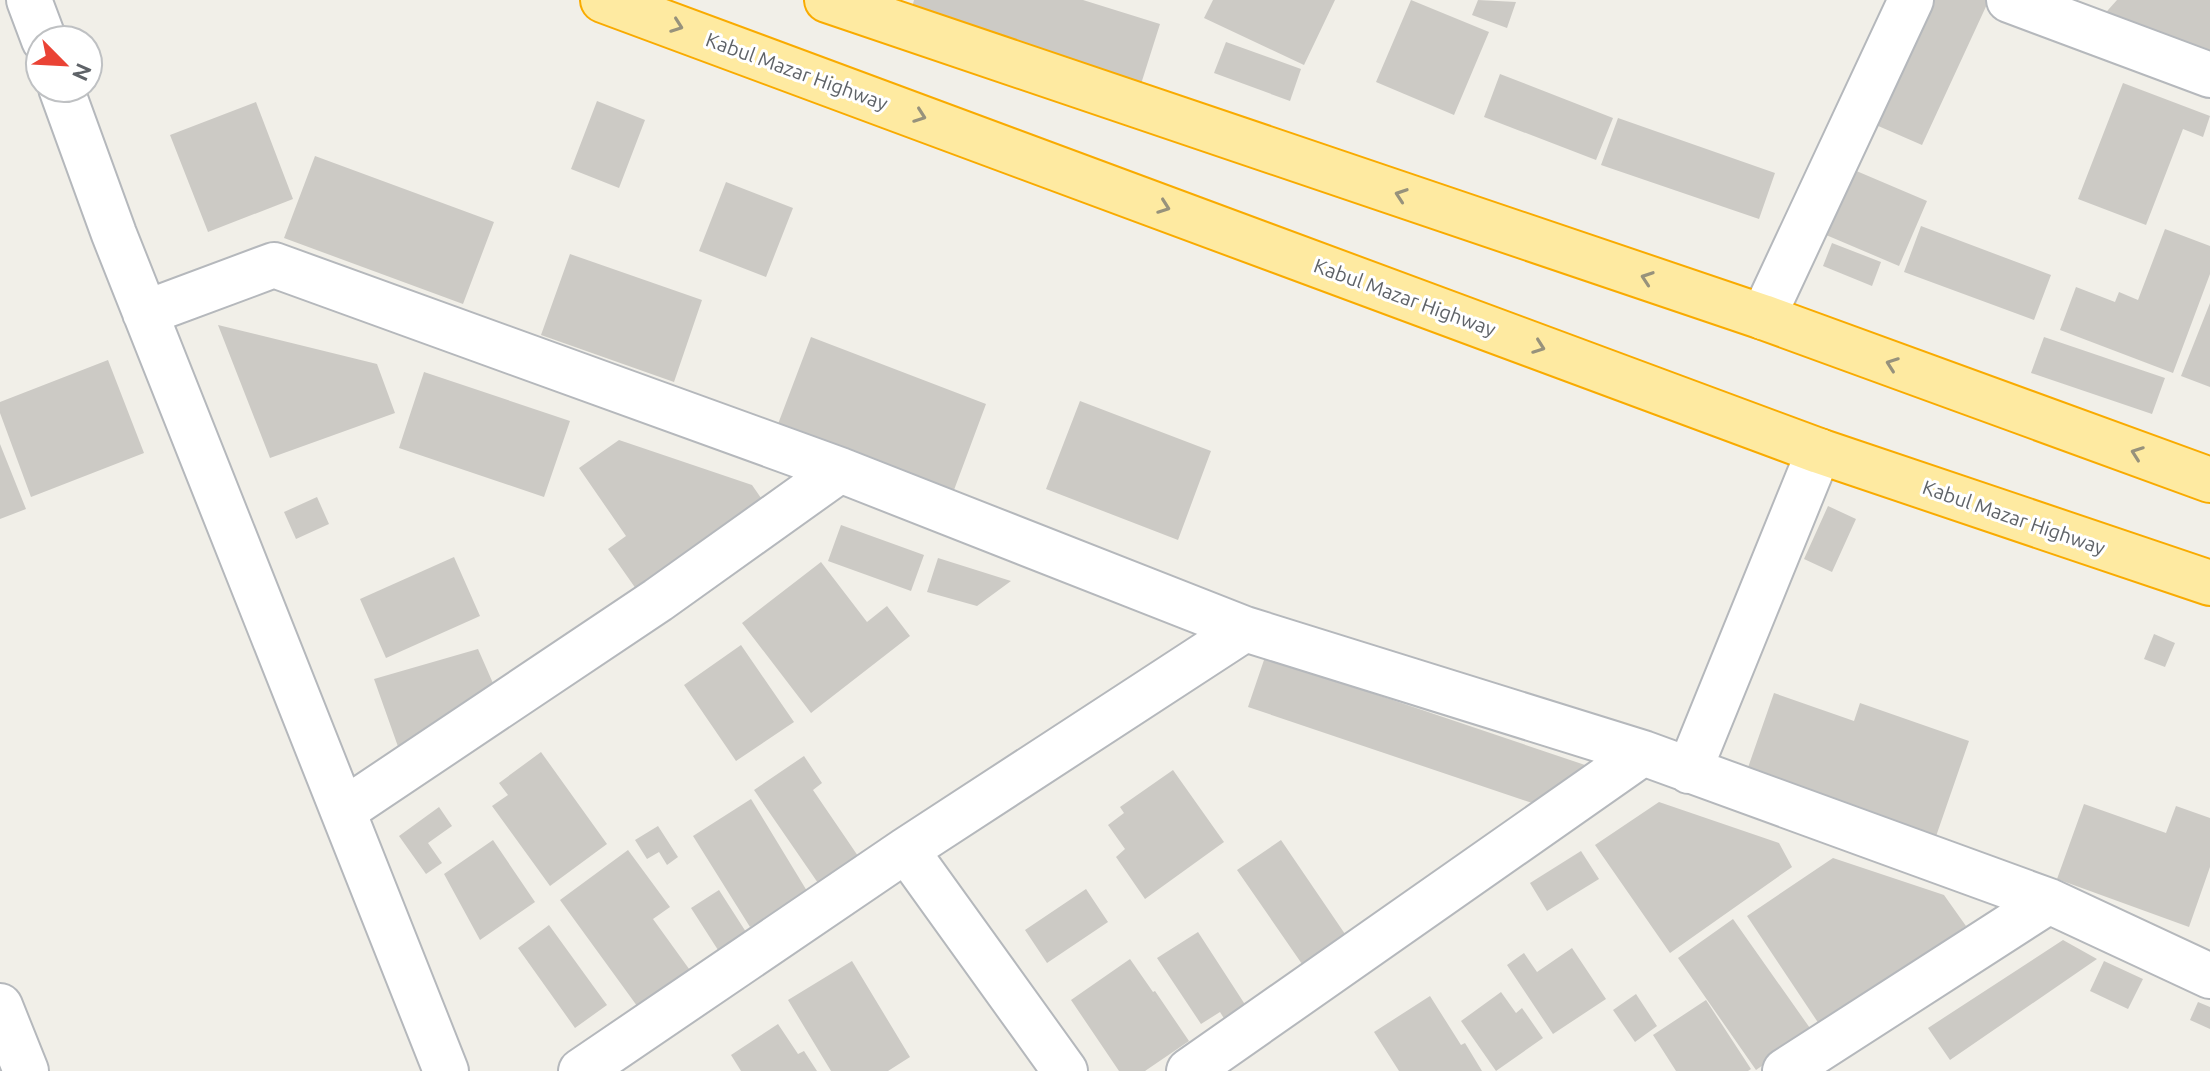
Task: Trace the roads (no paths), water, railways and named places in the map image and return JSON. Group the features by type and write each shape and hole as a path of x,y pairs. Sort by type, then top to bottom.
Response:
{"highway":[{"name":"Kabul Mazar Highway","path":"603,0 1819,451 2210,583"},
{"path":"827,0 1763,317 2210,480"}],"street":[{"path":"29,0 38,24"},
{"path":"1763,317 1911,0"},
{"path":"2009,0 2210,75"},
{"path":"67,104 145,313 446,1071"},
{"path":"145,313 274,265 840,470 1245,629 1643,753 2049,901 2210,976"},
{"path":"1689,771 1819,451"},
{"path":"343,811 658,600 840,470"},
{"path":"581,1071 906,850 1245,629"},
{"path":"1189,1071 1643,753"},
{"path":"906,850 1065,1071"},
{"path":"1795,1068 2049,901"},
{"path":"0,1006 26,1071"}]}
